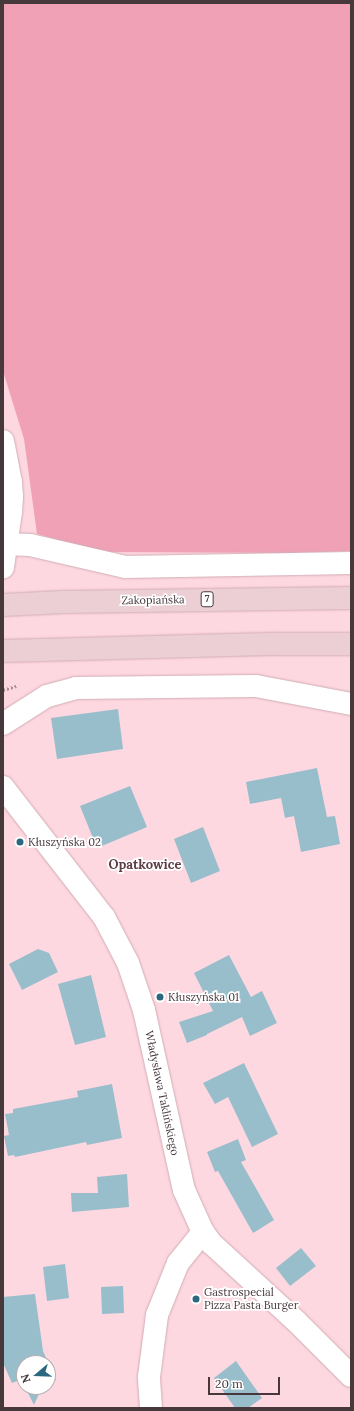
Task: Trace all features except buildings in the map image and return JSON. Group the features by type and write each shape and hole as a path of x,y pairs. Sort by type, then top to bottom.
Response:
{"highway":[{"name":"Zakopiańska","path":"3,605 63,602 351,598"},
{"path":"3,651 277,644 351,644"}],"street":[{"path":"3,441 11,482 12,497 11,512 4,544 3,567"},
{"path":"4,544 30,545 125,567 351,563"},
{"path":"3,724 47,696 76,688 256,686 351,704"},
{"name":"Władysława Taklińskiego","path":"3,787 104,918 128,963 144,1010 184,1190 203,1232 211,1243 297,1322 351,1376"},
{"path":"151,1408 149,1377 157,1315 178,1263 203,1232"}],"shaded area":[{"path":"3,3 351,3 351,551 288,553 103,552 37,534 24,439 3,371"}],"place":[{"name":"Kłuszyńska 02","path":"20,842"},
{"name":"Kłuszyńska 01","path":"160,997"},
{"name":"Gastrospecial Pizza Pasta Burger","path":"196,1299"}],"district":[{"name":"Opatkowice","path":"145,865"}]}
